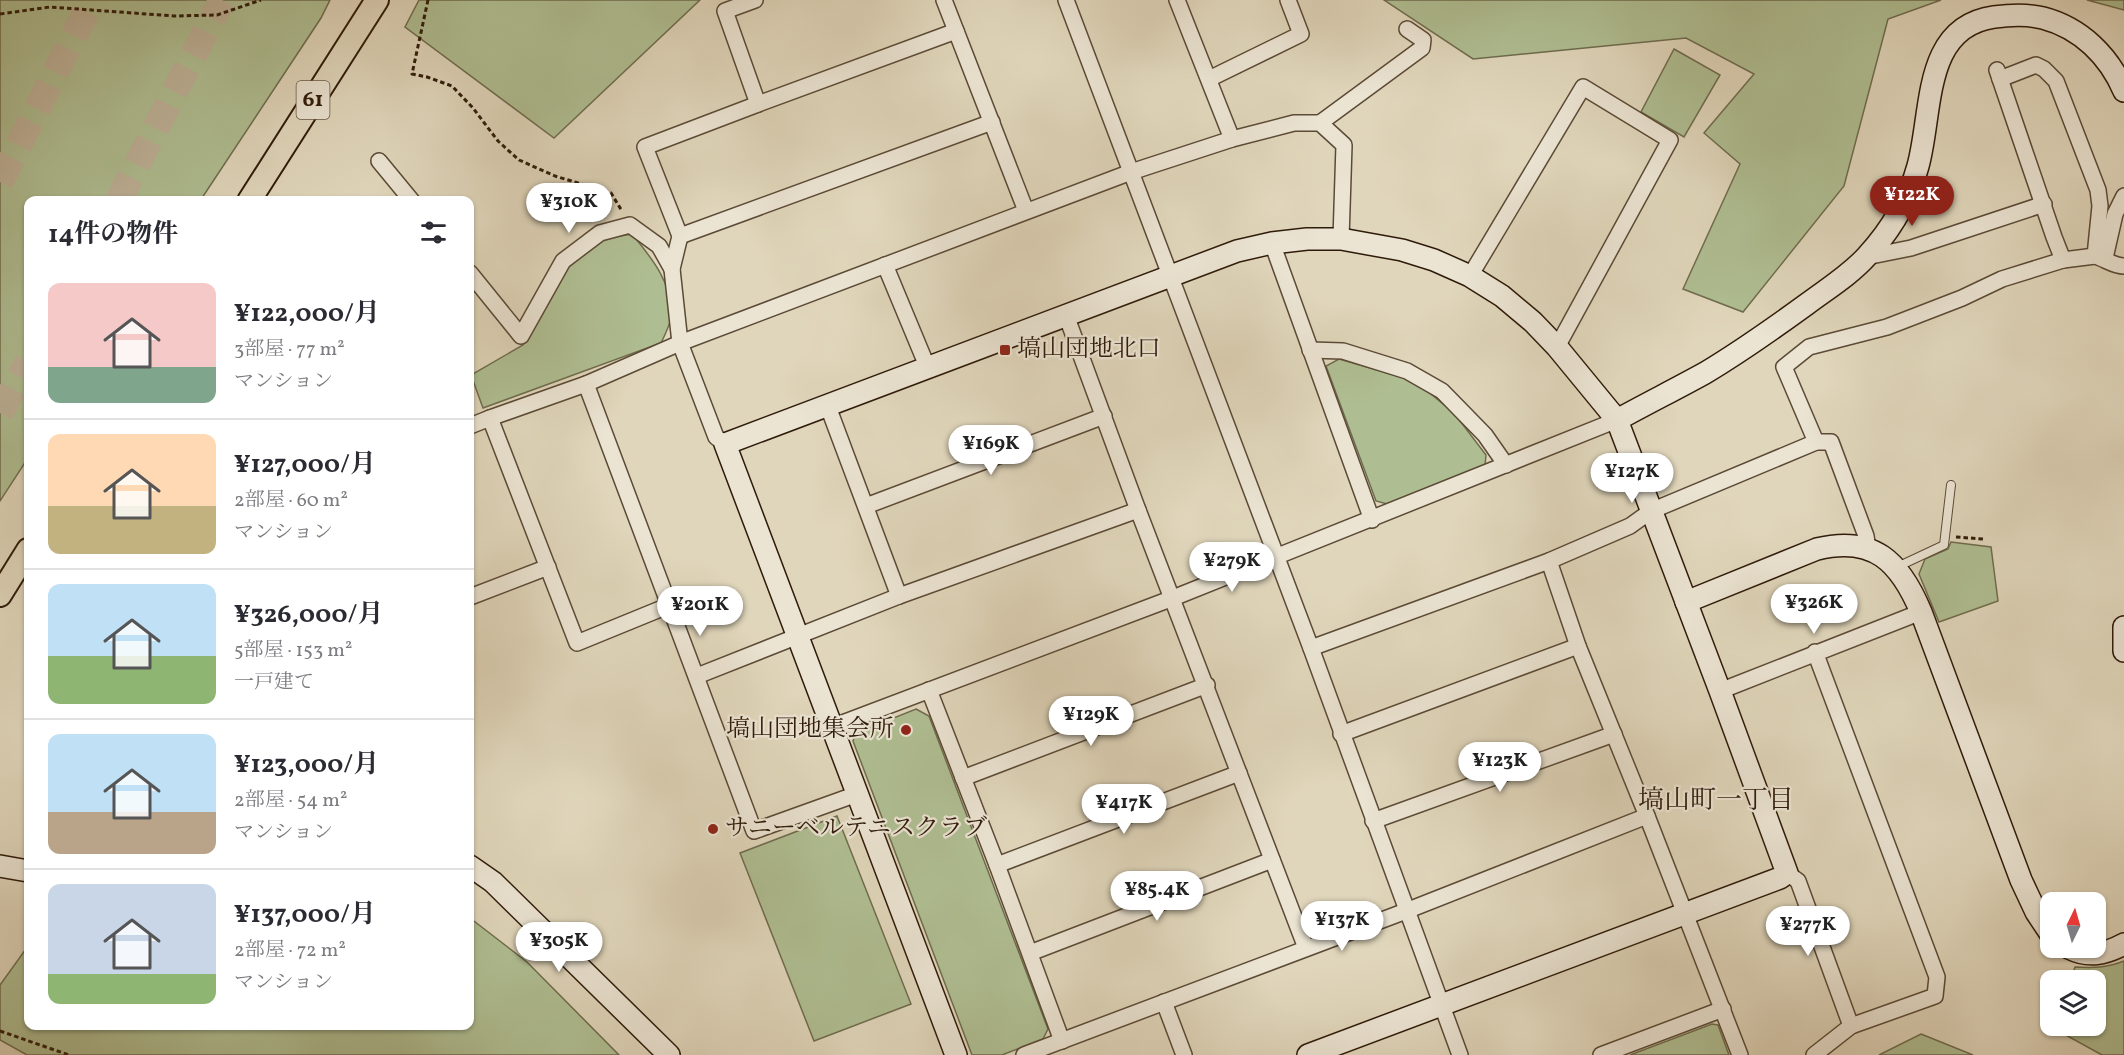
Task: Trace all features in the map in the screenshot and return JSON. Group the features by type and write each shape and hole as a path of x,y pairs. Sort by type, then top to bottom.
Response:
{"main road":[{"name":"61","path":"252,196 377,0"},
{"path":"0,595 24,556"}],"street":[{"path":"755,0 725,11 758,104"},
{"path":"944,0 1026,211"},
{"path":"1066,0 1275,558 1311,648 1460,1055"},
{"path":"1177,0 1232,139"},
{"path":"1209,79 1301,34 1288,0"},
{"path":"832,727 1372,520 1617,420 1706,372 1743,349 1833,285 1866,257 1886,232 1912,187 1919,164 1936,70 1942,52 1952,37 1966,25 1985,18 2008,15 2035,16 2060,22 2099,51 2118,78 2124,91"},
{"path":"474,424 586,384 680,343 1131,172 1232,139 1294,123 1320,123 1422,48 1422,40 1407,29"},
{"path":"956,31 645,147 680,236 672,269 680,343 716,437 725,444 956,1055"},
{"path":"2063,260 1999,75 2036,65 2044,69 2056,81 2098,190 2100,257"},
{"path":"1470,276 1583,87 1670,140 1557,347"},
{"path":"680,236 992,122"},
{"path":"1320,123 1344,146 1341,239"},
{"path":"379,161 407,196"},
{"path":"2100,257 2124,196"},
{"path":"1866,257 1911,248 2044,204"},
{"path":"474,278 521,336 563,261 600,232 630,225 659,246 672,269"},
{"path":"725,444 1169,276 1238,251 1272,243 1307,239 1341,239 1402,250 1434,260 1470,276 1502,296 1533,322 1557,347 1617,420 1786,865 1787,873 1798,881 1851,1026"},
{"path":"1272,243 1372,520"},
{"path":"1816,442 1784,367 1809,347 1887,327 1962,298 2002,279 2063,260 2100,257 2124,266"},
{"path":"885,265 927,366"},
{"path":"1066,315 1138,510 1306,948"},
{"path":"1310,350 1343,351 1407,370 1442,391 1485,435 1506,465"},
{"path":"586,384 754,831 857,794"},
{"path":"827,404 899,596"},
{"path":"866,506 1104,416"},
{"path":"490,418 577,643 670,605"},
{"path":"1311,648 1549,561 1630,526 1651,511 1816,442 1831,442 1866,536 1868,549"},
{"path":"697,676 899,596 1138,510"},
{"path":"1686,602 1817,549 1838,544 1855,544 1884,557 1905,578 1921,612 2021,880 2040,918"},
{"path":"1549,561 1578,646 1740,1055"},
{"path":"474,595 548,567"},
{"path":"1720,691 1921,612"},
{"path":"2124,627 2124,651"},
{"path":"1341,734 1578,646"},
{"path":"1814,1055 1851,1026 1935,996 1937,977 1815,652"},
{"path":"963,778 1207,686"},
{"path":"929,690 1062,1041"},
{"path":"1374,821 1614,734"},
{"path":"997,865 1239,773"},
{"path":"1024,1055 1406,911 1647,816"},
{"path":"1030,953 1272,860"},
{"path":"0,866 24,870"},
{"path":"474,869 494,882 669,1055"},
{"path":"1308,1055 1686,914 1780,878 1787,873"},
{"path":"2106,952 2124,944"},
{"path":"1164,1002 1184,1055"},
{"path":"1601,1055 1723,1010"}],"lane":[{"path":"1895,567 1944,545 1951,486"}],"path":[{"path":"0,14 50,7 174,16 217,15 261,0"},
{"path":"428,0 412,74 452,86 473,108 498,141 519,160 555,176 611,193 630,225"},
{"path":"1945,536 1983,539"},
{"path":"0,1031 69,1055"}],"green space":[{"path":"0,0 330,0 321,18 203,196 24,196 24,464 0,501"},
{"path":"419,0 700,0 554,138 405,27"},
{"path":"1384,0 1941,0 1888,19 1844,186 1743,312 1683,289 1740,164 1704,133 1754,74 1686,38 1473,59"},
{"path":"2087,0 2124,0 2124,10"},
{"path":"1674,49 1720,75 1684,137 1641,112"},
{"path":"632,234 660,272 671,305 671,317 661,343 483,408 474,383 474,373 523,345 564,269 600,239"},
{"path":"1339,359 1415,381 1454,413 1486,455 1485,466 1387,504 1376,501 1326,366"},
{"path":"1951,542 1991,547 1998,601 1939,622 1919,574 1925,559 1948,549"},
{"path":"916,709 929,716 1048,1029 1043,1039 1002,1055 972,1055 853,741 856,733"},
{"path":"837,816 911,1004 814,1041 740,853"},
{"path":"474,921 527,962 619,1055 27,1055 0,1040 0,985 24,952 24,1030 474,1030"},
{"path":"2124,961 2124,1055 2102,1055 2067,1036 2106,1036 2106,970 2074,970 2075,967 2112,965"},
{"path":"1712,1024 1718,1025 1729,1055 1630,1055"},
{"path":"1921,1034 1973,1055 1879,1055"}],"tunnel":[{"path":"0,182 92,0"},
{"path":"121,196 222,0"},
{"path":"0,413 24,369"}],"place":[{"name":"塙山団地北口","path":"1005,350"},
{"name":"塙山団地集会所","path":"906,730"},
{"name":"サニーベルテニスクラブ","path":"713,829"}],"district":[{"name":"塙山町一丁目","path":"1716,801"}]}
